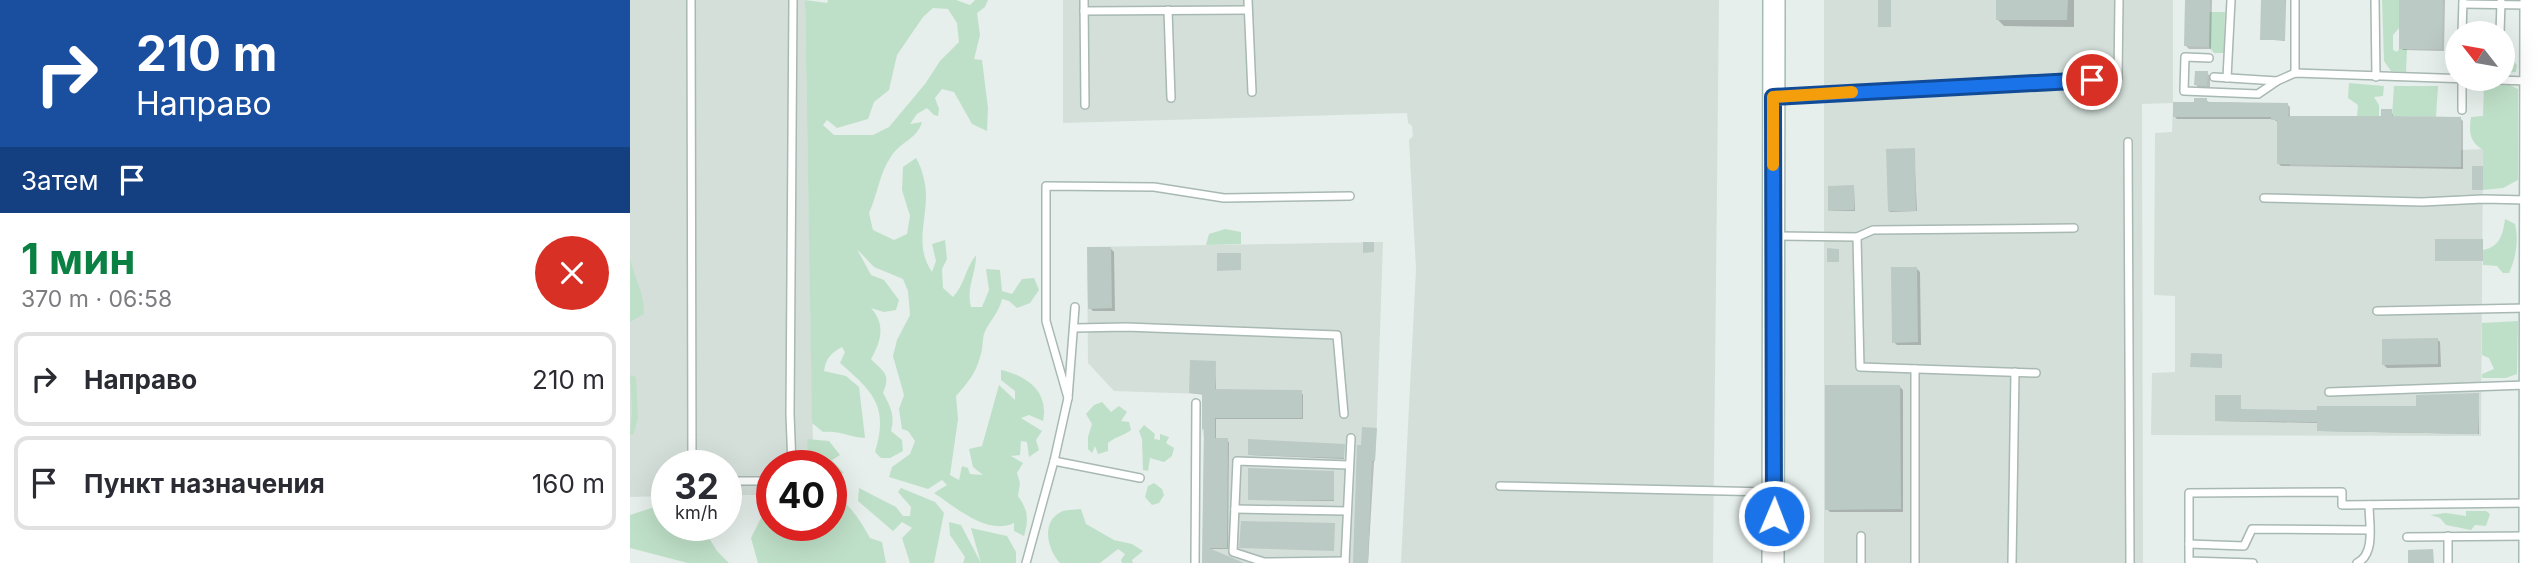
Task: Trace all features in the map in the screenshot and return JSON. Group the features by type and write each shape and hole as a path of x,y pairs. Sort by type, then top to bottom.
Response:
{"street":[{"path":"1773,563 1774,0"},
{"path":"2530,563 2531,385 2534,358 2531,3"}],"lane":[{"path":"691,0 692,450"},
{"path":"791,450 793,0"},
{"path":"1084,0 1085,106"},
{"path":"1248,0 1252,92"},
{"path":"1773,97 2118,78 2119,0"},
{"path":"2227,78 2231,0"},
{"path":"2295,0 2295,73"},
{"path":"2375,0 2376,77"},
{"path":"2462,21 2463,2 2531,3"},
{"path":"2500,21 2501,2"},
{"path":"1168,10 1171,97"},
{"path":"1084,11 1248,10"},
{"path":"2209,58 2185,57 2184,90 2258,94 2295,73 2445,79"},
{"path":"2214,77 2277,81"},
{"path":"2515,81 2531,82"},
{"path":"2462,91 2462,110"},
{"path":"2128,142 2130,563"},
{"path":"1068,398 1046,321 1046,186 1154,187 1224,198 1350,196"},
{"path":"2264,198 2423,202 2531,200"},
{"path":"1773,236 1857,237 1873,230 2074,229"},
{"path":"1857,237 1860,367 2036,373"},
{"path":"2377,311 2533,299"},
{"path":"1026,563 1068,398 1075,307"},
{"path":"1075,328 1126,327 1337,335 1344,414"},
{"path":"1914,563 1915,369"},
{"path":"2012,563 2015,372"},
{"path":"2329,392 2531,385"},
{"path":"1195,563 1196,402"},
{"path":"1349,465 1237,461 1233,552 1264,562 1345,562 1349,465 1350,438"},
{"path":"1054,461 1140,478"},
{"path":"1500,486 1775,492"},
{"path":"2253,563 2189,561 2189,493 2342,492 2342,505 2530,503"},
{"path":"2357,563 2367,556 2369,505"},
{"path":"1235,509 1347,511"},
{"path":"2189,544 2244,546 2252,528 2369,530"},
{"path":"1861,536 1861,563"},
{"path":"2448,536 2448,563"},
{"path":"2407,537 2530,536"}],"shaded area":[{"path":"630,0 805,0 813,450 756,450 756,495 742,495 742,450 651,450 651,496 630,497"},
{"path":"1063,0 1719,0 1713,563 1401,563 1416,269 1409,140 1413,136 1407,113 1063,123"},
{"path":"1824,0 2173,0 2173,102 2288,103 2290,166 2460,167 2461,150 2483,149 2481,436 2151,435 2152,373 2175,372 2175,296 2154,295 2155,133 2172,132 2173,103 2142,104 2143,563 1824,563"},
{"path":"1383,242 1377,419 1375,461 1372,462 1368,563 1202,563 1202,394 1114,391 1088,363 1087,247"}],"green space":[{"path":"805,0 827,3 828,0 956,0 970,5 975,0 988,0 985,7 977,13 980,35 974,59 982,60 988,108 987,131 972,124 954,92 942,89 935,98 939,109 938,116 927,108 917,114 910,124 922,122 920,127 888,162 869,213 873,230 894,240 907,234 910,216 902,190 903,167 916,158 926,191 924,254 932,272 936,261 932,244 945,240 947,259 942,269 943,288 953,297 976,255 970,293 971,307 982,307 989,290 986,269 1000,270 1002,291 1012,294 1022,279 1034,278 1039,290 1030,303 1017,308 1002,299 984,334 982,352 976,368 956,396 958,419 950,475 959,480 962,466 968,468 970,474 983,475 973,467 969,449 982,446 999,385 1015,400 1015,391 1001,380 1001,370 1028,381 1039,394 1044,411 1043,421 1029,415 1021,418 1042,431 1036,440 1039,450 1029,457 1027,442 1021,441 1020,455 1011,456 1023,463 1017,473 1020,483 1018,496 1027,515 1024,536 1014,531 1014,523 993,526 983,523 934,493 947,485 942,480 928,489 889,477 892,467 910,454 915,441 908,431 902,429 899,409 904,395 893,356 897,340 910,315 908,291 903,279 874,267 857,249 871,275 884,280 899,300 896,310 884,312 871,308 879,321 880,333 871,359 886,377 883,393 892,412 891,431 902,440 903,451 890,458 881,458 875,452 879,436 879,411 869,392 840,363 845,352 842,347 830,356 824,371 846,376 859,387 865,438 823,432 812,423","holes":["933,8 948,9 957,23 959,42 940,61 925,84 889,127 873,135 834,135 823,125 827,120 837,128 868,119 874,102 889,90 897,55 923,17"]},
{"path":"2382,0 2399,0 2399,28 2393,35 2393,50 2397,52 2399,49 2407,49 2406,72 2391,71 2384,61"},
{"path":"2209,12 2225,12 2224,53 2214,53 2209,47"},
{"path":"2349,83 2384,86 2383,96 2374,97 2379,105 2379,116 2357,116 2358,105 2348,98"},
{"path":"2394,86 2438,86 2436,117 2392,116"},
{"path":"2518,89 2518,180 2503,188 2483,190 2483,150 2473,140 2470,127 2471,117 2483,116 2484,91"},
{"path":"2505,219 2515,224 2517,236 2509,273 2503,273 2497,266 2483,265 2483,250 2500,239"},
{"path":"1225,229 1241,232 1241,244 1206,245 1209,234"},
{"path":"630,258 643,299 644,314 630,322"},
{"path":"2518,321 2517,374 2506,378 2482,378 2482,374 2494,369 2489,358 2482,355 2482,323"},
{"path":"630,375 636,377 638,419 633,435 630,434"},
{"path":"1102,402 1111,412 1119,406 1127,412 1121,421 1129,422 1131,430 1108,443 1108,451 1098,454 1095,446 1092,453 1088,449 1092,424 1086,414 1094,405"},
{"path":"1144,425 1155,434 1154,439 1160,440 1160,434 1169,437 1166,443 1174,448 1172,456 1164,462 1150,458 1148,471 1143,470 1142,439 1139,431"},
{"path":"807,439 829,441 836,450 808,450"},
{"path":"1154,483 1162,489 1164,495 1159,503 1152,505 1145,497 1148,486"},
{"path":"859,488 896,507 903,516 910,516 911,507 898,492 901,488 935,502 944,513 934,563 910,563 902,538 912,528 902,522 893,531 858,501"},
{"path":"847,505 870,538 882,542 886,563 758,563 751,538 756,528 756,541 847,541"},
{"path":"651,508 651,541 711,541 729,563 688,563 630,548 630,515"},
{"path":"1081,509 1086,524 1114,540 1132,544 1143,551 1132,560 1133,563 1122,563 1125,554 1118,549 1100,563 1060,563 1052,551 1048,537 1050,524 1061,512"},
{"path":"2466,511 2486,511 2490,514 2486,526 2475,525 2471,530 2446,525 2440,518 2430,515 2446,513 2466,516"},
{"path":"949,522 961,525 981,563 963,563 965,557 950,535"},
{"path":"971,528 1007,536 1016,552 1016,563 981,563"}],"building":[{"path":"1878,0 1891,0 1891,27 1878,27"},
{"path":"1996,0 2068,0 2067,20 1996,20"},
{"path":"2185,0 2210,0 2209,47 2184,46"},
{"path":"2261,0 2285,0 2285,40 2260,40"},
{"path":"2399,0 2443,0 2442,49 2399,49"},
{"path":"2195,71 2208,71 2207,86 2194,85"},
{"path":"2194,98 2207,98 2207,102 2288,103 2288,116 2381,116 2381,109 2392,109 2392,116 2461,117 2461,167 2277,164 2277,120 2271,120 2271,117 2173,117 2173,102 2194,102"},
{"path":"1915,148 1916,211 1888,211 1886,149"},
{"path":"2472,166 2483,166 2483,190 2472,190"},
{"path":"1854,185 1854,210 1828,211 1828,186"},
{"path":"2435,239 2483,239 2483,261 2435,261"},
{"path":"1363,242 1374,242 1374,252 1363,253"},
{"path":"1087,247 1111,247 1112,308 1088,309"},
{"path":"1827,248 1839,249 1839,262 1827,262"},
{"path":"1217,253 1241,253 1241,270 1217,271"},
{"path":"1891,267 1917,267 1918,342 1892,343"},
{"path":"2438,338 2438,364 2382,365 2382,339"},
{"path":"2191,353 2222,354 2222,368 2190,367"},
{"path":"1190,360 1216,361 1215,389 1302,390 1302,418 1215,418 1215,438 1228,438 1227,548 1209,548 1244,563 1202,563 1202,394 1189,393"},
{"path":"1825,385 1900,385 1901,509 1825,510"},
{"path":"2479,393 2478,434 2317,431 2317,422 2215,421 2215,395 2241,395 2241,409 2317,410 2317,406 2416,406 2416,395"},
{"path":"1362,427 1377,428 1375,461 1372,461 1368,563 1353,563 1357,445 1361,445"},
{"path":"1248,439 1345,444 1344,458 1248,455"},
{"path":"1248,468 1334,471 1334,500 1248,500"},
{"path":"1241,521 1335,523 1334,551 1239,548"},
{"path":"2433,549 2434,563 2408,563 2408,550"}],"slow traffic":[{"path":"1773,165 1773,97 1852,92"}],"route":[{"path":"1774,516 1773,97 1824,92 2092,80"}]}
